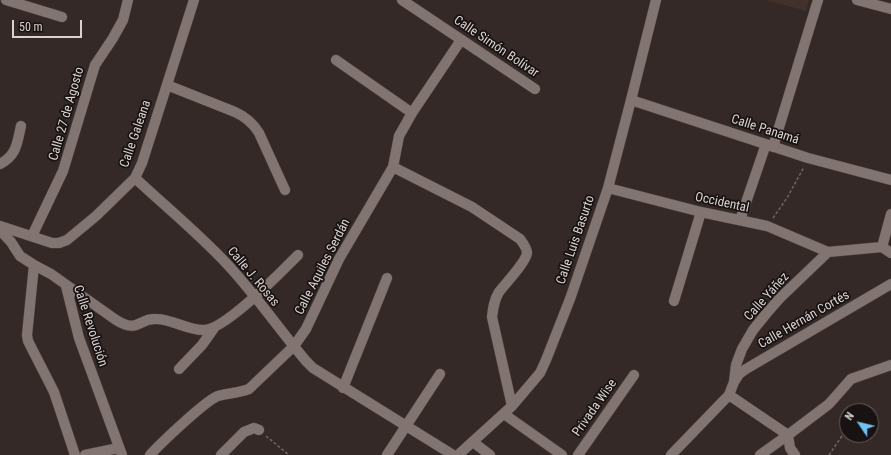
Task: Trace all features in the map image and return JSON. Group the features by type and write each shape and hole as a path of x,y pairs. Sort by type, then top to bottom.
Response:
{"street":[{"path":"6,0 62,16"},
{"name":"Calle 27 de Agosto","path":"32,236 64,171 95,65 123,20 128,0"},
{"name":"Calle Galeana","path":"32,236 52,243 59,243 67,240 96,216 134,178 142,163 194,0"},
{"name":"Calle Simón Bolívar","path":"402,0 535,89"},
{"name":"Calle Luis Basurto","path":"458,455 512,406 540,373 546,360 570,299 608,188 632,100 656,0"},
{"path":"740,220 770,145 818,0"},
{"path":"857,0 891,9"},
{"name":"Calle Aquiles Serdán","path":"150,455 204,405 218,396 249,389 294,346 306,329 339,259 393,167 399,136 412,113 460,40"},
{"path":"336,60 412,113"},
{"path":"167,85 246,117 259,133 285,190"},
{"name":"Calle Panamá","path":"632,100 808,158 891,180"},
{"path":"0,164 10,158 13,154 22,126"},
{"path":"393,167 472,206 520,239 525,246 527,254 499,293 493,306 492,316 512,406"},
{"name":"Calle J. Rosas","path":"134,178 206,242 230,267 313,368 453,455"},
{"name":"Occidental","path":"608,188 701,212 767,226 828,252"},
{"path":"674,301 701,212"},
{"path":"882,248 891,214"},
{"path":"0,226 32,236"},
{"name":"Calle Revolución","path":"0,230 11,242 20,256 51,274 66,286 79,338 121,452"},
{"path":"828,252 882,248 891,253"},
{"name":"Calle Yáñez","path":"671,455 729,395 734,382 736,365 742,349 753,330 780,298 828,252"},
{"path":"179,369 202,345 214,328 255,297 298,255"},
{"path":"34,265 27,335 28,341 56,397 75,455"},
{"path":"343,388 387,278"},
{"name":"Calle Hernán Cortés","path":"734,382 739,374 746,369 891,284"},
{"path":"66,286 123,324 130,326 138,325 149,319 156,319 164,320 183,327 204,331 214,328"},
{"path":"760,455 829,404 851,379 891,365"},
{"path":"387,455 440,374"},
{"name":"Privada Wise","path":"578,455 634,375"},
{"path":"729,395 788,435 790,448 795,455"},
{"path":"504,414 562,455"},
{"path":"221,455 244,432 254,428 258,430"},
{"path":"473,442 490,455"},
{"path":"85,455 121,452"}],"path":[{"path":"767,226 788,198 808,158"},
{"path":"258,430 290,455"},
{"path":"829,455 839,440"}],"shaded area":[{"path":"766,0 809,0 806,11"}]}
